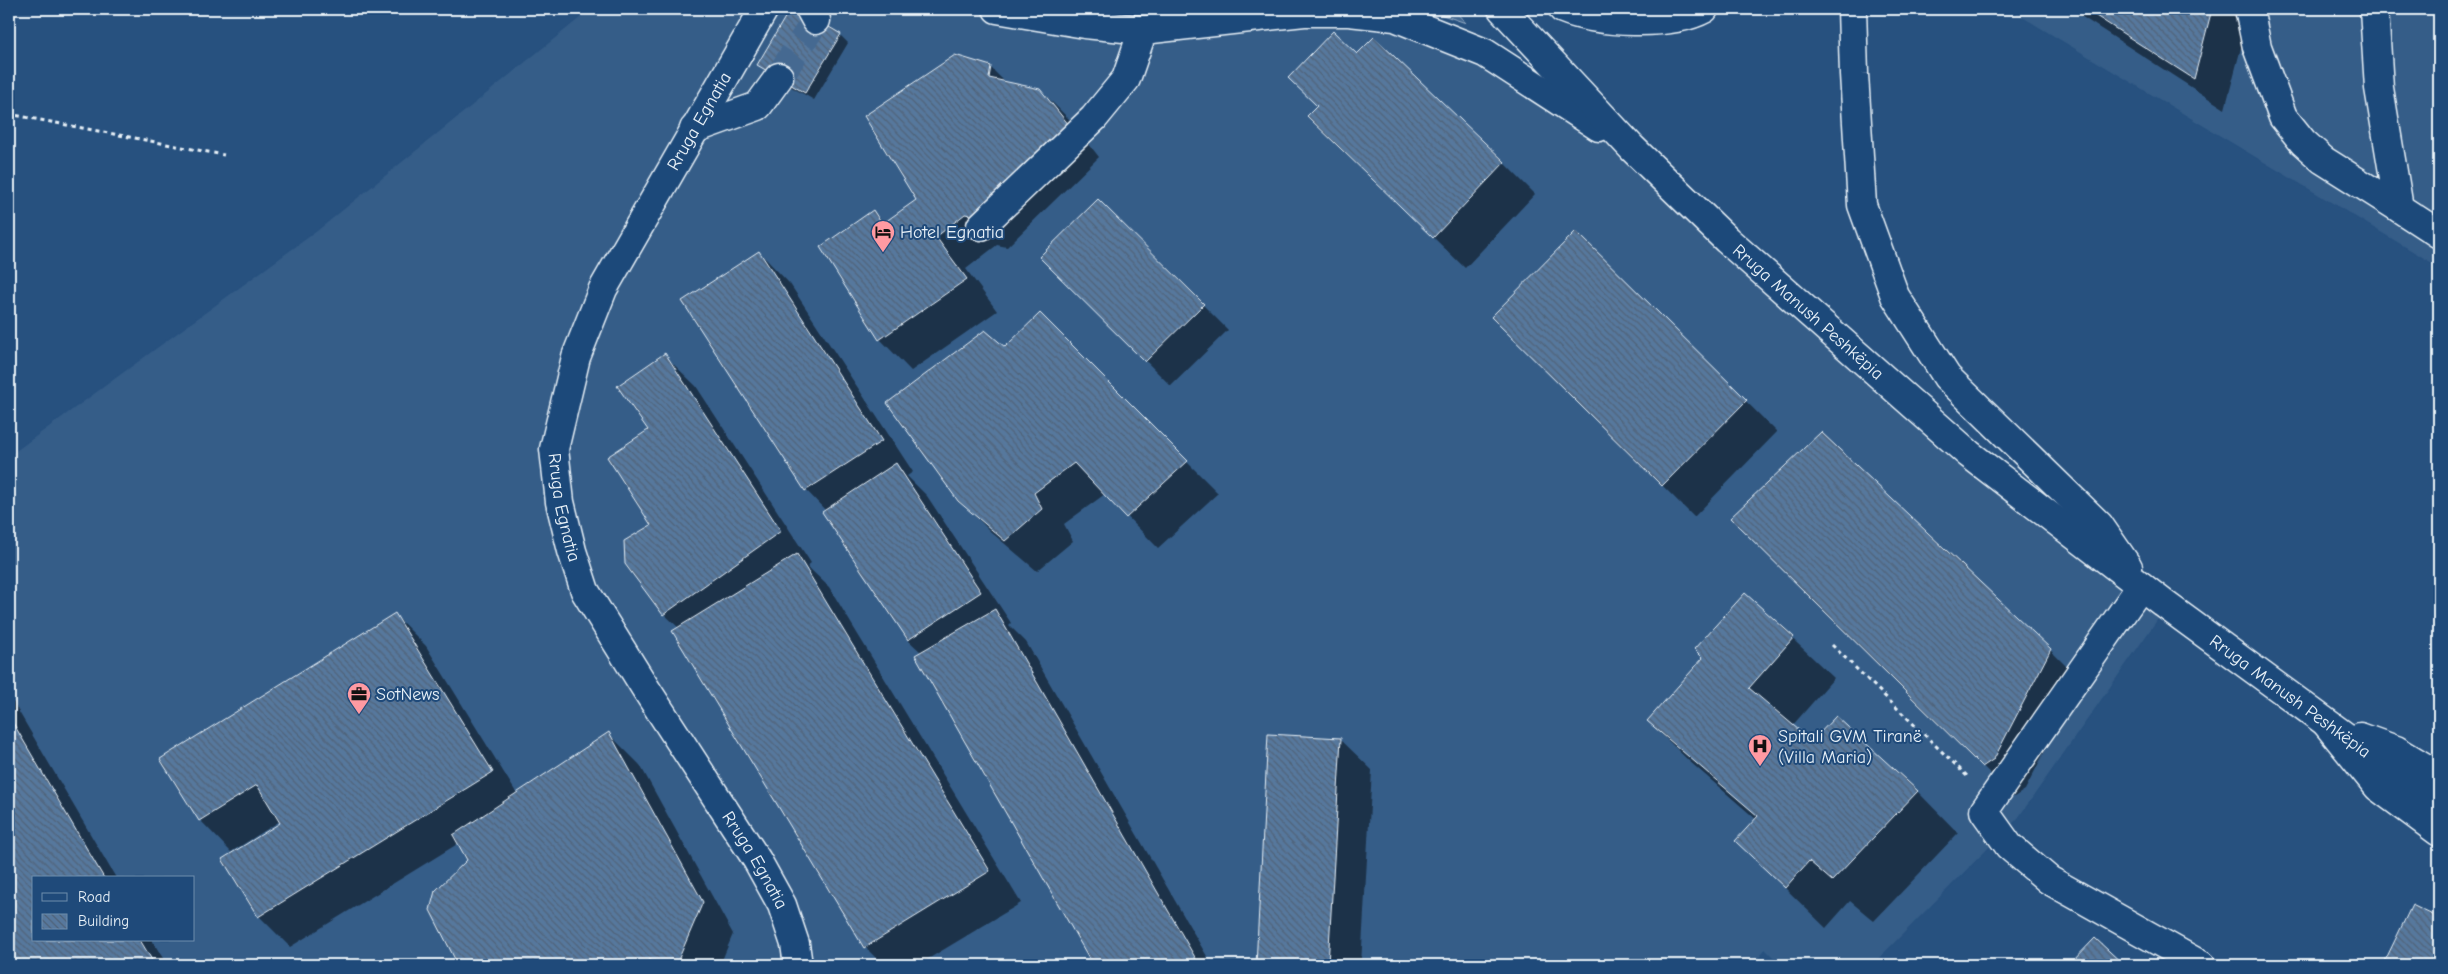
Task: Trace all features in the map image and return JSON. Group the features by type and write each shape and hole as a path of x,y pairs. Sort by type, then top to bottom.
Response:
{"main road":[{"name":"Rruga Egnatia","path":"764,9 694,128 604,289 576,357 554,449 559,493 572,551 586,591 646,689 756,860 782,905 795,944 798,965"},
{"path":"998,9 1086,24 1143,30 1304,12 1349,12 1395,17 1485,53 1632,148"},
{"name":"Rruga Manush Peshkëpia","path":"1502,9 1632,148 1727,240 1969,454 2141,586 2439,805"},
{"path":"1563,9 1577,15 1628,22 1694,14 1704,9"},
{"path":"1852,9 1862,206 1895,296 1947,377 2099,525 2141,586 1988,806 2009,846 2049,880 2201,965"},
{"path":"2249,9 2257,47 2283,117 2303,142 2323,160 2439,234"},
{"path":"2374,9 2379,88 2399,208"},
{"path":"981,226 1087,125 1126,80 1143,30"},
{"path":"694,128 758,106 779,78"},
{"path":"2327,724 2396,750 2439,776"},
{"path":"2327,724 2378,787 2439,832"}],"path":[{"path":"9,114 224,155"},
{"path":"1832,645 1988,806"}],"shaded area":[{"path":"591,9 997,9 1085,24 1395,17 1632,148 2167,606 2018,818 1872,965 1781,965 1765,949 1754,965 9,965 9,456 317,231"},
{"path":"1425,9 1453,9 1466,23"},
{"path":"2009,9 2439,9 2439,267"}],"building":[{"path":"790,9 798,9 841,34 805,93 757,65"},
{"path":"2085,9 2212,9 2194,79"},
{"path":"1333,31 1357,54 1374,37 1505,162 1433,238 1307,116 1317,106 1288,78"},
{"path":"955,55 991,66 989,78 1040,89 1069,125 976,216 965,214 936,237 967,279 879,340 820,247 873,210 882,224 916,200 864,116"},
{"path":"1098,199 1204,304 1145,362 1039,257"},
{"path":"1576,231 1747,400 1662,486 1491,317"},
{"path":"759,251 882,441 805,491 682,301"},
{"path":"1040,313 1188,461 1126,518 1074,463 1034,493 1042,509 1005,541 958,501 887,403 985,330 1005,347"},
{"path":"665,353 781,531 663,615 625,564 624,541 651,525 607,457 648,430 617,386"},
{"path":"1821,432 2051,649 1994,759 1982,767 1730,518"},
{"path":"896,463 981,592 908,640 822,512"},
{"path":"797,554 990,871 864,948 672,631"},
{"path":"1745,593 1794,637 1749,688 1812,741 1836,716 1918,791 1832,881 1809,861 1785,888 1735,841 1758,816 1647,721 1703,658 1694,649"},
{"path":"995,609 1196,959 1186,965 1093,965 915,655"},
{"path":"395,613 493,772 258,917 222,859 280,823 257,785 199,821 160,759"},
{"path":"9,716 103,876 32,876 32,942 141,942 155,965 9,965"},
{"path":"609,732 703,902 676,965 666,965 649,959 647,965 458,965 430,910 435,891 467,860 453,835"},
{"path":"1268,734 1341,738 1328,965 1256,965"},
{"path":"2412,905 2439,918 2439,965 2383,965"},
{"path":"2095,938 2124,965 2069,965"}],"tunnel":[{"path":"779,77 816,20"}],"place":[{"name":"Hotel Egnatia","path":"883,253"},
{"name":"SotNews","path":"359,715"},
{"name":"Spitali GVM Tiranë (Villa Maria)","path":"1760,767"}]}
